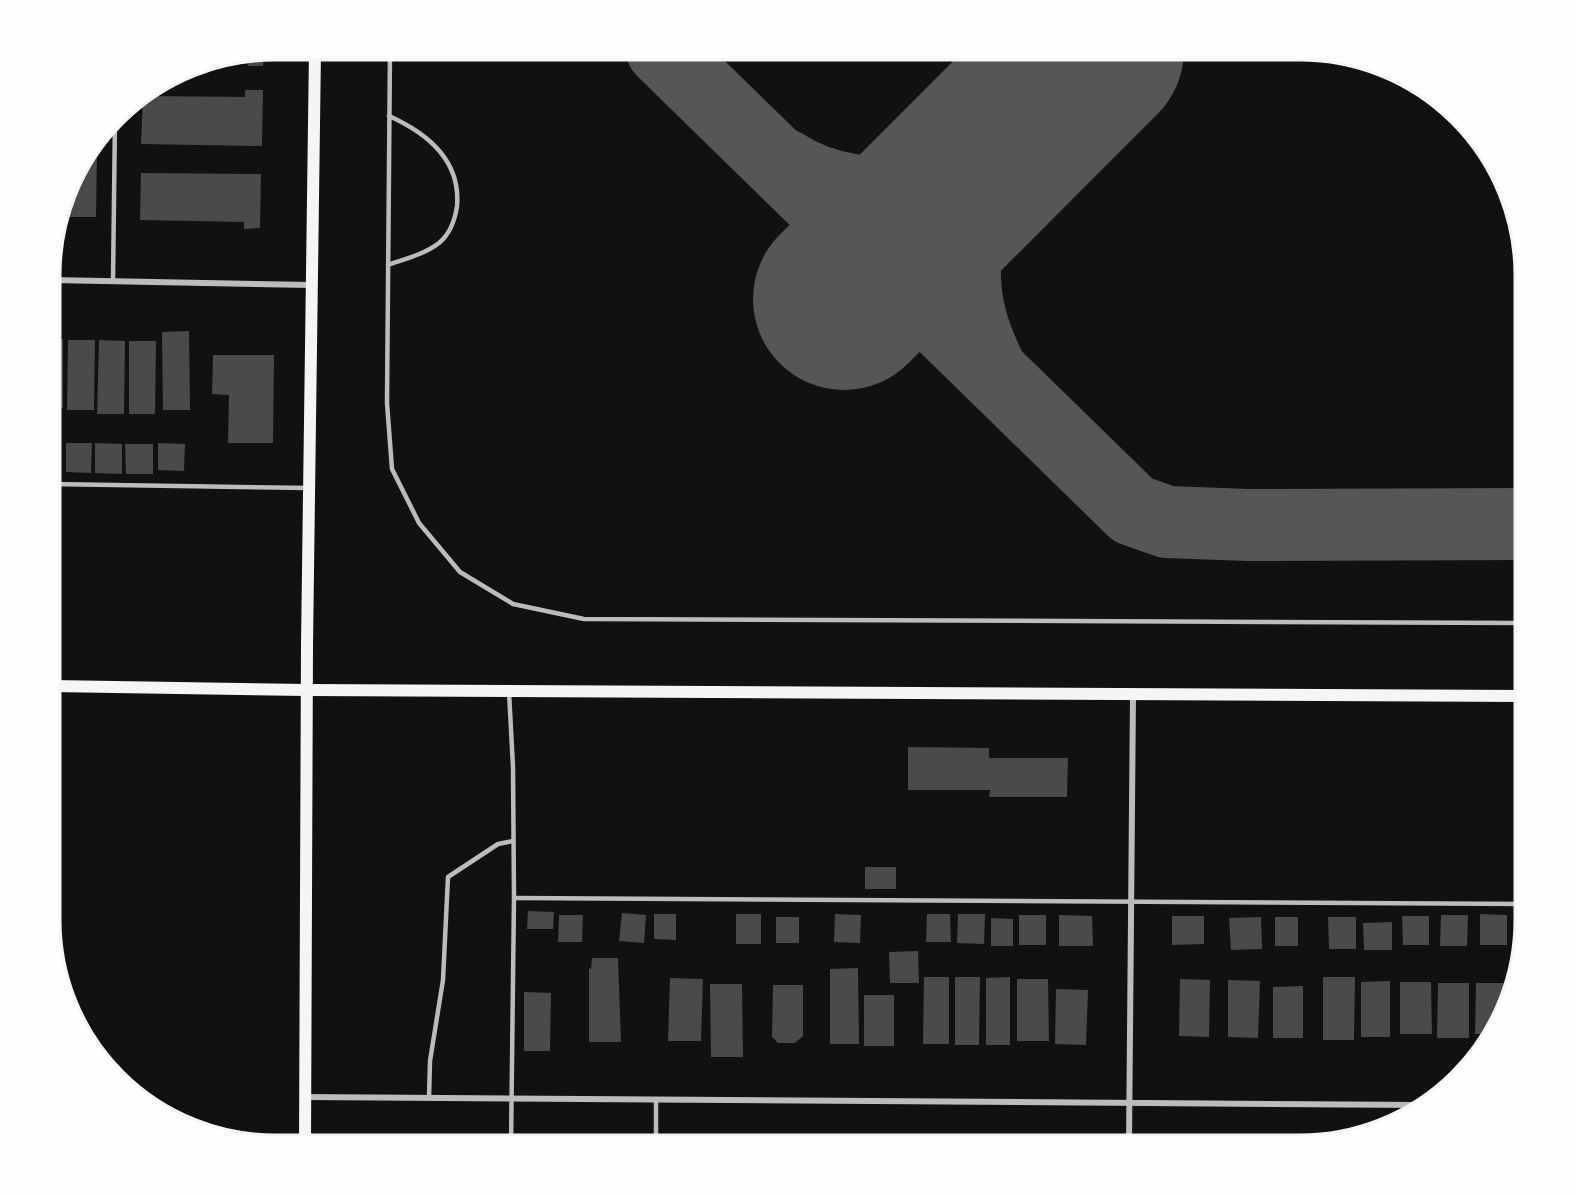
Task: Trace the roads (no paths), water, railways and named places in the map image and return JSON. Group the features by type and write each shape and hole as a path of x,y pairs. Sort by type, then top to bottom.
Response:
{"main road":[{"path":"305,1135 307,690 315,60"},
{"path":"60,686 307,690 1515,696"}],"street":[{"path":"60,280 312,285"},
{"path":"1129,1135 1133,694"},
{"path":"305,1097 1410,1105"}],"lane":[{"path":"390,60 387,403 392,469 419,523 460,572 513,604 584,619 1515,623"},
{"path":"388,266 417,255 440,242 455,223 458,191 450,164 430,140 389,116"},
{"path":"113,281 115,131"},
{"path":"60,484 309,488"},
{"path":"509,691 513,767 514,898 510,1135"},
{"path":"429,1098 430,1061 443,980 448,877 498,843 513,841"},
{"path":"514,898 1515,904"},
{"path":"656,1100 656,1135"}]}
